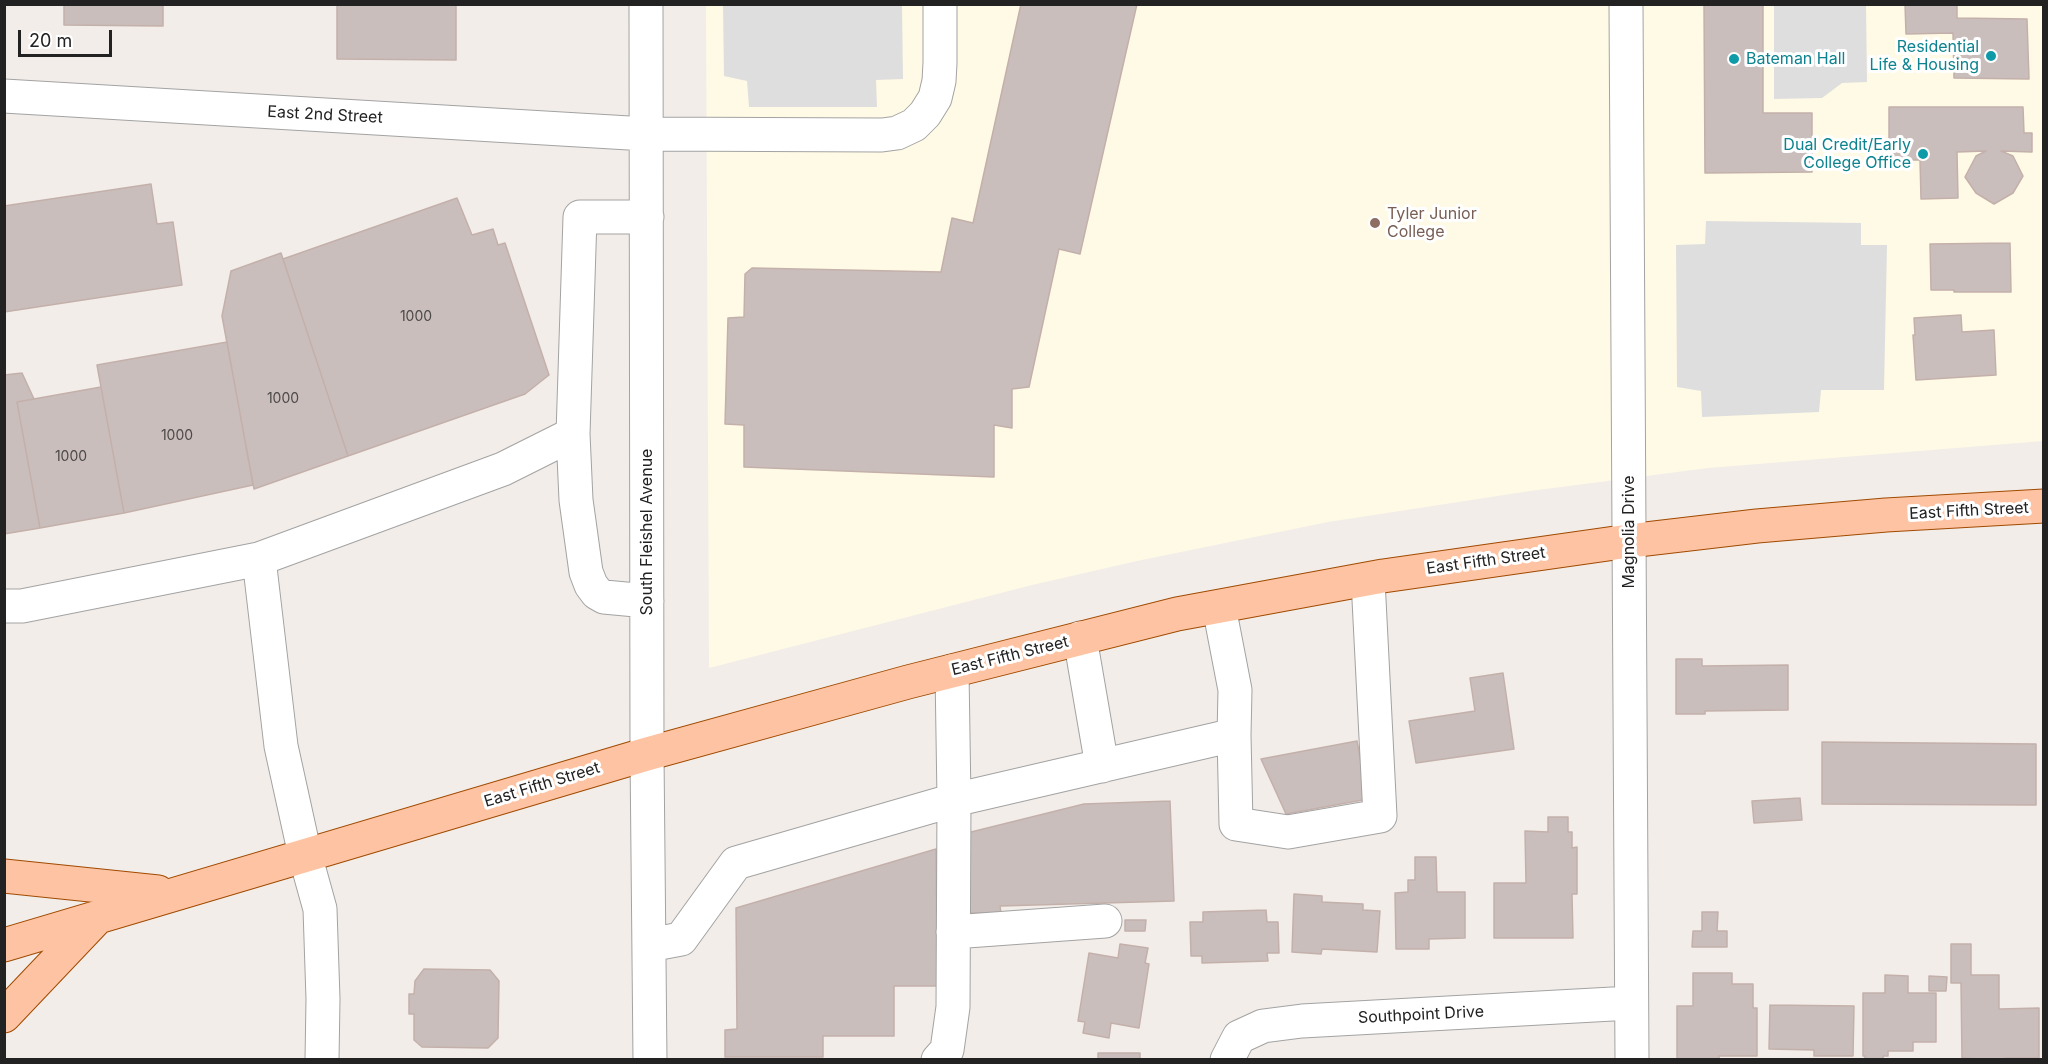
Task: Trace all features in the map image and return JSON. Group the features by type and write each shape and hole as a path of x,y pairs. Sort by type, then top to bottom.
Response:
{"main road":[{"name":"East Fifth Street","path":"4,945 647,754 952,671 1177,614 1368,579 1629,541 1757,526 1886,515 2043,507"},
{"path":"4,876 174,894"},
{"path":"4,1016 99,916"}],"street":[{"name":"South Fleishel Avenue","path":"646,4 647,754 650,1059"},
{"name":"East 2nd Street","path":"4,96 646,134 897,134 914,125 926,114 935,98 940,63 940,4"},
{"name":"Magnolia Drive","path":"1626,4 1632,1059"},
{"path":"646,217 580,217 573,434 576,500 586,572 591,585 597,593 604,597 647,602"},
{"path":"4,606 22,606 260,559 503,469 573,434"},
{"path":"260,559 281,746 305,855 320,909 322,1059"},
{"path":"1219,607 1235,690 1236,824 1288,832 1380,816 1368,579"},
{"path":"1080,638 1102,766"},
{"path":"938,1059 947,1050 953,1007 952,671"},
{"path":"649,945 681,939 736,863 954,800 1234,735"},
{"path":"953,932 1105,921"},
{"name":"Southpoint Drive","path":"1227,1059 1239,1036 1263,1026 1302,1021 1631,1003"}],"shaded area":[{"name":"Tyler Junior College","path":"706,5 2043,5 2043,441 1708,468 1530,491 1328,522 1032,585 709,668"},
{"path":"723,5 902,5 903,79 876,80 877,107 749,107 747,81 724,76"},
{"path":"1774,5 1866,5 1867,82 1842,83 1822,98 1774,99"},
{"path":"1706,221 1861,223 1861,245 1887,245 1884,390 1821,390 1819,412 1702,417 1701,391 1677,387 1676,245 1705,244"}],"building":[{"path":"64,4 163,4 163,26 64,25"},
{"path":"337,4 456,4 456,60 337,59"},
{"path":"1021,4 1137,4 1080,254 1059,249 1029,387 1012,389 1012,428 994,425 994,477 744,467 744,425 725,424 728,318 744,317 745,274 752,268 941,272 952,218 973,223"},
{"name":"Bateman Hall","path":"1704,4 1763,4 1763,113 1812,113 1812,172 1705,173"},
{"name":"Residential Life & Housing","path":"1905,4 1957,4 1957,18 2027,19 2029,79 1954,78 1953,33 1906,34"},
{"name":"Dual Credit/Early College Office","path":"1889,107 2023,107 2024,133 2032,133 2032,152 2001,151 2013,156 2023,176 2013,193 1994,204 1976,193 1965,177 1976,156 1986,151 1957,152 1958,198 1921,199 1920,160 1889,160"},
{"path":"151,184 157,224 173,222 182,285 4,312 4,206"},
{"path":"457,198 472,235 493,229 498,245 505,243 549,375 525,394 348,456 283,259"},
{"path":"2010,243 2011,292 1931,290 1930,244"},
{"path":"281,253 348,456 254,489 222,316 231,271"},
{"path":"1961,315 1962,332 1994,330 1996,375 1916,380 1914,318"},
{"path":"227,342 253,485 124,513 97,365"},
{"path":"22,373 34,399 17,402 40,528 4,534 4,375"},
{"path":"101,387 124,513 40,528 17,402"},
{"path":"1676,659 1702,659 1702,666 1788,665 1788,710 1705,711 1705,714 1676,714"},
{"path":"1503,673 1514,749 1416,763 1409,721 1475,711 1470,678"},
{"path":"1357,741 1368,799 1286,814 1261,759"},
{"path":"1822,742 2036,744 2036,805 1822,804"},
{"path":"1800,798 1802,820 1754,823 1752,801"},
{"path":"1170,801 1174,901 1000,906 1001,913 965,913 963,834 1084,804"},
{"path":"1548,817 1568,817 1568,832 1572,832 1572,848 1577,847 1577,894 1572,894 1573,938 1494,938 1494,883 1526,883 1525,831 1548,832"},
{"path":"936,849 937,986 894,986 894,1036 823,1036 823,1057 725,1057 725,1030 737,1029 736,908"},
{"path":"1415,857 1436,857 1437,892 1465,892 1465,938 1429,939 1429,949 1396,949 1395,893 1408,892 1408,880 1415,880"},
{"path":"1294,894 1322,896 1322,902 1363,904 1363,910 1380,911 1377,952 1322,949 1321,954 1292,952"},
{"path":"1266,910 1267,922 1278,922 1279,953 1267,953 1268,961 1202,963 1202,956 1191,956 1190,922 1203,922 1203,912"},
{"path":"1702,912 1718,912 1717,931 1727,931 1727,947 1692,947 1693,931 1702,931"},
{"path":"1125,920 1146,920 1145,931 1125,931"},
{"path":"1120,944 1148,948 1145,963 1149,964 1139,1028 1111,1023 1109,1038 1083,1033 1085,1022 1078,1021 1089,953 1118,958"},
{"path":"1951,944 1971,944 1971,975 1999,975 1999,1009 2039,1008 2039,1058 2005,1058 2005,1060 1962,1058 1961,983 1951,983"},
{"path":"424,969 490,970 499,981 498,1038 488,1048 422,1047 414,1040 414,1014 409,1014 409,994 414,994 415,981"},
{"path":"1693,973 1732,973 1732,984 1753,984 1753,1008 1757,1008 1757,1056 1719,1056 1719,1060 1677,1060 1677,1006 1693,1006"},
{"path":"1885,975 1908,976 1908,993 1936,993 1936,1042 1913,1042 1913,1051 1888,1051 1888,1056 1883,1056 1883,1060 1865,1060 1863,1056 1863,993 1885,993"},
{"path":"1929,976 1947,977 1946,991 1929,991"},
{"path":"1770,1005 1854,1006 1853,1056 1814,1056 1814,1050 1769,1049"},
{"path":"1098,1053 1140,1053 1140,1060 1098,1060"}],"place":[{"name":"Residential Life & Housing","path":"1991,56"},
{"name":"Bateman Hall","path":"1734,59"},
{"name":"Dual Credit/Early College Office","path":"1923,154"},
{"name":"Tyler Junior College","path":"1375,223"}]}
